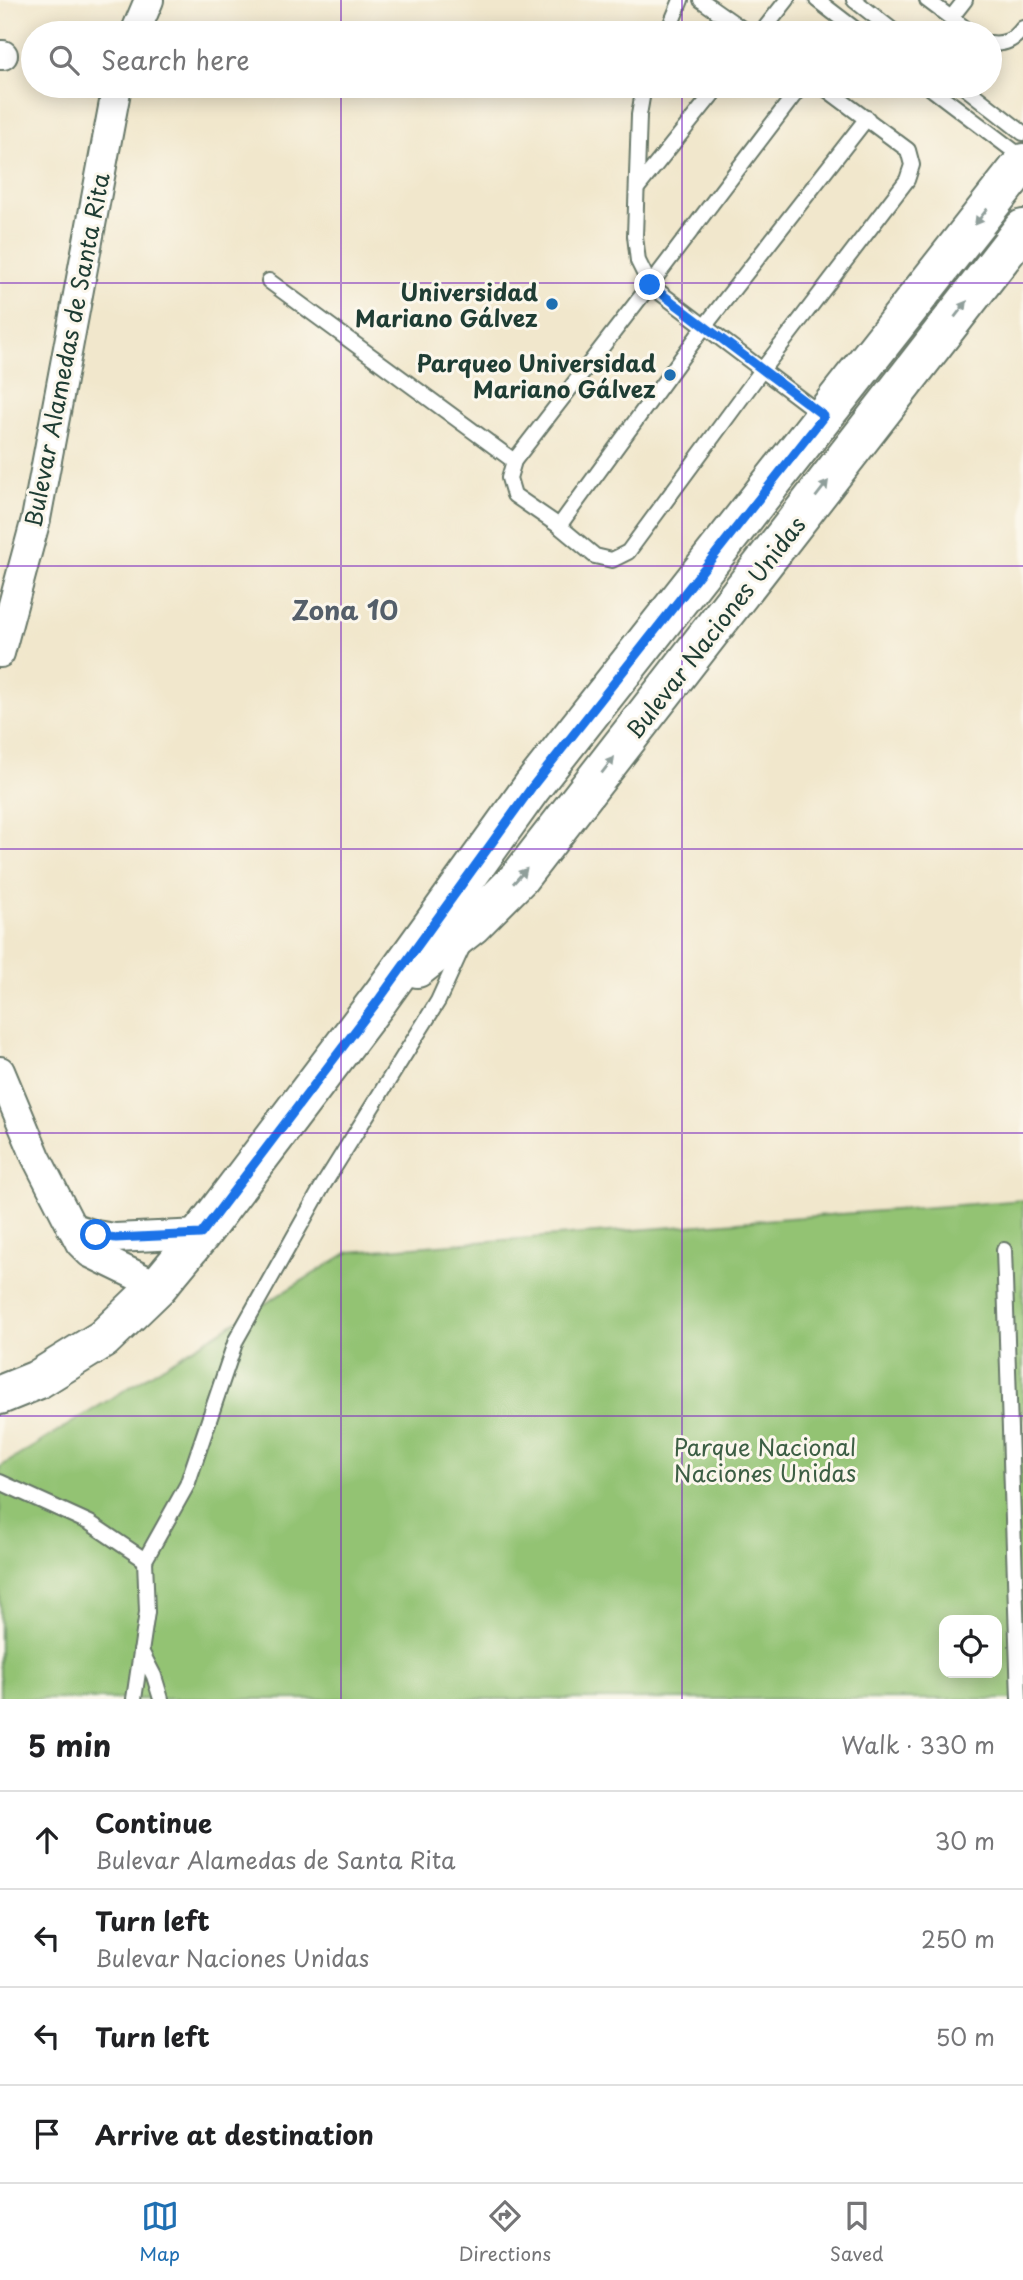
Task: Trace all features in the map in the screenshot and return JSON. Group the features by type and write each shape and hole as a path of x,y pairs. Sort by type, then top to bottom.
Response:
{"main road":[{"name":"Bulevar Naciones Unidas","path":"0,1395 37,1380 103,1339 158,1286 201,1234 380,998 532,787 1023,161"},
{"name":"Bulevar Naciones Unidas","path":"380,998 472,925 519,878 1023,229"},
{"path":"532,787 531,803 536,813 546,819 566,820"},
{"path":"472,925 477,887 490,844"}],"street":[{"path":"140,21 149,0"},
{"name":"Bulevar Alamedas de Santa Rita","path":"0,653 36,519 115,98"},
{"path":"0,1071 36,1157 80,1243 89,1253 158,1286"},
{"path":"71,1227 116,1238 201,1234"}],"lane":[{"path":"672,21 681,0"},
{"path":"701,0 731,21"},
{"path":"770,21 787,0"},
{"path":"817,0 844,21"},
{"path":"854,0 881,21"},
{"path":"927,0 955,21"},
{"path":"951,18 965,0"},
{"path":"1002,42 1009,42 1023,28"},
{"path":"642,98 635,236 638,261 650,285 824,416"},
{"path":"638,187 709,98"},
{"path":"792,98 514,461 509,478 514,495 596,556 612,560 628,552 907,180 912,165 908,150 839,98"},
{"path":"943,98 1023,161"},
{"path":"978,98 1023,133"},
{"path":"559,526 704,327 867,118"},
{"path":"269,281 514,461"},
{"path":"134,1699 147,1612 145,1560 187,1485 236,1340 322,1187 438,1002 472,925"},
{"path":"1004,1250 1019,1699"},
{"path":"0,1482 89,1523 145,1560"},
{"path":"141,1651 154,1676 161,1699"}],"green space":[{"name":"Parque Nacional Naciones Unidas","path":"1023,1200 1023,1699 0,1699 0,1467 349,1252"}],"place":[{"name":"Universidad Mariano Gálvez","path":"552,304"},
{"name":"Parqueo Universidad Mariano Gálvez","path":"670,375"}],"district":[{"name":"Zona 10","path":"345,609"}],"route":[{"path":"96,1235 116,1238 201,1234 380,998 532,787 824,416 650,285"}]}
